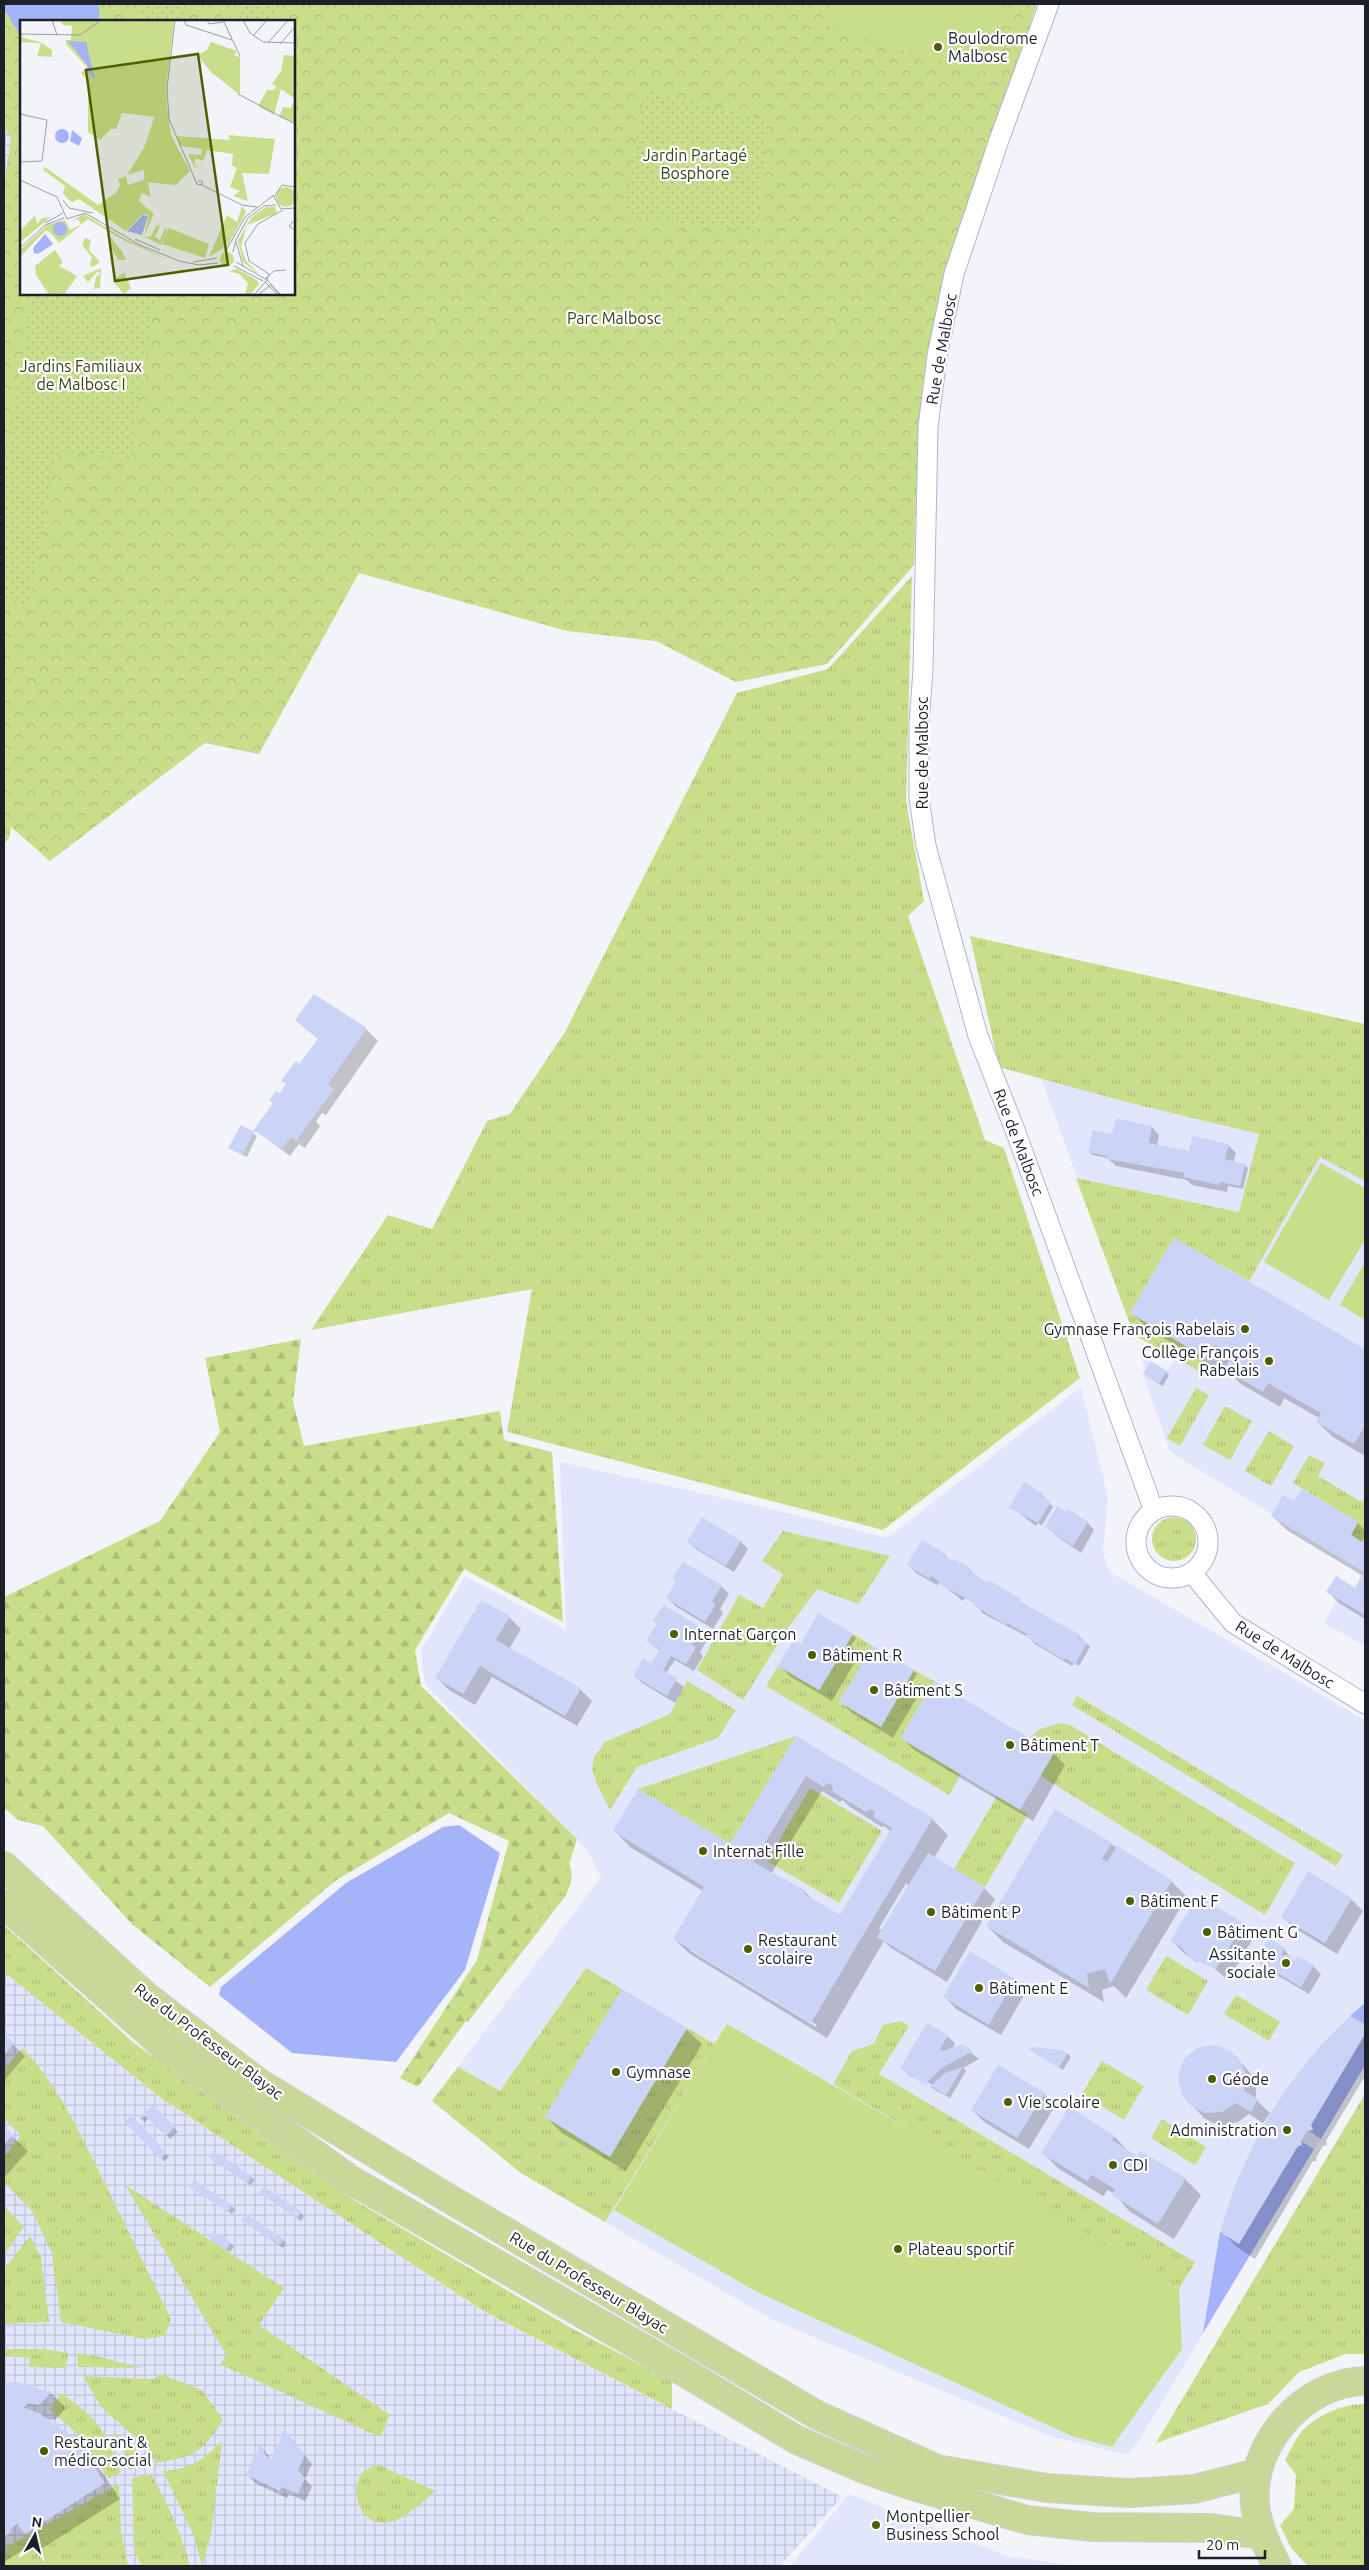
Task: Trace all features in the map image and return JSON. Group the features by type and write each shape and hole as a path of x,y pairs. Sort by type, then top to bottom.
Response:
{"main road":[{"name":"Rue du Professeur Blayac","path":"4,1866 147,1996 258,2082 443,2195 817,2415 937,2469 1047,2488 1128,2493 1194,2489 1258,2472"},
{"name":"Rue du Professeur Blayac","path":"4,1904 166,2048 351,2180 798,2440 864,2470 1027,2520 1092,2527 1211,2528 1261,2535"},
{"path":"1277,2566 1261,2535 1255,2504 1258,2472 1267,2444 1284,2420 1306,2400 1333,2387 1365,2381"}],"street":[{"name":"Rue de Malbosc","path":"1049,4 1000,136 954,274 937,356 928,428 923,670 919,724 919,798 926,846 952,935 978,1036 1015,1130 1154,1511"},
{"path":"1178,1506 1190,1510 1200,1518 1209,1542 1206,1555 1192,1573 1181,1578 1169,1578 1156,1575 1144,1566 1138,1555 1136,1542 1138,1530 1144,1519 1154,1511 1165,1507 1178,1506"},
{"name":"Rue de Malbosc","path":"1192,1573 1233,1623 1276,1652 1365,1704"}],"shaded area":[{"path":"4,128 11,138 4,184"},
{"name":"Collège François Rabelais","path":"1041,1078 1130,1103 1365,1158 1365,1646 1324,1623 1337,1599 1326,1592 1336,1576 1355,1588 1364,1571 1271,1516 1272,1514 1170,1452 1143,1374 1145,1370 1141,1357 1167,1370 1175,1359 1134,1335"},
{"path":"1081,1387 1108,1497 1103,1553 1110,1572 1365,1720 1365,2065 1138,2442 1127,2455 1050,2436 773,2320 521,2173 432,2101 601,1877 588,1851 425,1684 421,1651 465,1576 566,1630 560,1462 768,1508 887,1538"},
{"path":"4,1972 161,2098 482,2311 842,2497 780,2566 4,2566"},
{"name":"Montpellier Business School","path":"849,2494 1007,2556 1075,2566 790,2566"}],"green space":[{"name":"Parc Malbosc","path":"4,4 1037,4 949,262 927,353 918,437 914,565 827,664 736,682 656,641 567,631 359,573 259,754 205,743 50,861 4,821 4,184 11,138 4,128"},
{"path":"139,4 184,4 183,20 140,20"},
{"path":"243,4 277,4 274,20 240,20"},
{"name":"Boulodrome Malbosc","path":"835,4 1003,4 982,73 828,27"},
{"name":"Jardin Partagé Bosphore","path":"645,90 768,120 756,231 624,217"},
{"name":"Jardins Familiaux de Malbosc I","path":"31,295 155,295 131,458 56,451 29,604 4,599 4,466"},
{"path":"912,576 906,801 924,901 908,916 985,1140 1004,1148 1080,1378 883,1530 507,1432 532,1289 311,1330 388,1215 432,1229 487,1121 510,1114 565,1032 737,693 828,669"},
{"path":"4,821 11,827 9,838 4,844"},
{"path":"970,936 1365,1024 1365,1181 1320,1157 1249,1281 1174,1238 1130,1313 1206,1358 1199,1371 1134,1335 1076,1178 1239,1212 1259,1134 1130,1103 999,1067"},
{"path":"1321,1163 1365,1188 1365,1240 1329,1300 1264,1262"},
{"path":"1365,1262 1365,1320 1340,1305"},
{"path":"301,1339 293,1401 304,1446 500,1411 504,1440 552,1452 563,1622 464,1569 415,1650 421,1686 577,1839 561,1890 418,2087 400,2078 477,1960 509,1841 449,1813 335,1881 210,1987 132,1924 43,1826 4,1779 4,1597 160,1521 220,1432 205,1358"},
{"path":"1196,1388 1209,1395 1180,1446 1167,1438"},
{"path":"1225,1406 1252,1421 1230,1460 1203,1445"},
{"path":"1269,1431 1294,1446 1271,1486 1245,1471"},
{"path":"1309,1455 1325,1463 1318,1476 1360,1501 1365,1500 1365,1537 1362,1542 1351,1535 1358,1522 1293,1483"},
{"path":"1178,1517 1190,1523 1195,1530 1195,1548 1190,1555 1183,1560 1170,1561 1162,1558 1155,1551 1152,1535 1155,1527 1162,1520"},
{"path":"783,1531 890,1556 858,1604 817,1589 786,1631 743,1700 697,1670 739,1595 763,1608 783,1574 762,1561"},
{"path":"853,1634 873,1646 839,1702 881,1727 914,1670 934,1681 901,1738 961,1774 949,1795 766,1686 778,1666 820,1690"},
{"path":"687,1681 736,1710 718,1738 637,1767 610,1810 592,1770 594,1757 605,1742 670,1714"},
{"path":"1077,1696 1343,1855 1336,1866 1072,1705"},
{"path":"1059,1723 1070,1725 1295,1863 1265,1915 1041,1776 1054,1753 1030,1738 1038,1730"},
{"path":"796,1736 730,1844 638,1789"},
{"path":"4,1779 43,1826 18,1820 4,1808"},
{"path":"810,1788 882,1831 839,1903 767,1861"},
{"path":"997,1796 1028,1814 985,1887 954,1869"},
{"path":"568,1861 572,1875 569,1889 564,1898 467,2023 461,2010"},
{"path":"4,1925 134,2043 354,2200 571,2328 672,2381 672,2409 483,2311 161,2098 4,1972"},
{"path":"1166,1956 1208,1981 1188,2015 1146,1990"},
{"path":"586,1968 622,1989 545,2117 609,2156 687,2028 715,2044 605,2222 521,2173 432,2101 458,2067 500,2091"},
{"path":"1236,1995 1280,2022 1269,2041 1224,2014"},
{"path":"901,2021 909,2026 879,2074 1195,2262 1179,2289 833,2084 852,2051 874,2044 883,2025"},
{"name":"Plateau sportif","path":"727,2024 1012,2189 1179,2289 1182,2349 1112,2447 1072,2436 759,2293 614,2210"},
{"path":"22,2048 56,2091 99,2171 171,2319 165,2336 144,2339 61,2322 52,2253 32,2211 4,2182 4,2157 21,2135 4,2119 4,2070"},
{"path":"1102,2061 1144,2086 1124,2120 1082,2094"},
{"path":"1365,2094 1365,2354 1346,2354 1299,2372 1268,2404 1156,2443"},
{"path":"1162,2119 1206,2147 1195,2165 1151,2138"},
{"path":"125,2185 284,2288 259,2325 390,2415 380,2437 220,2364 227,2356"},
{"path":"4,2206 24,2227 4,2255"},
{"path":"30,2236 41,2257 49,2322 4,2324 4,2265 8,2264"},
{"path":"4,2349 43,2349 69,2353 65,2368 29,2367 29,2358 4,2356"},
{"path":"77,2353 101,2357 141,2368 78,2367"},
{"path":"160,2374 202,2390 223,2420 209,2440 196,2452 180,2458 156,2463 143,2444 101,2407 83,2376 155,2379"},
{"path":"61,2393 84,2410 99,2426 105,2435 121,2472 109,2479 81,2437 50,2410"},
{"path":"1365,2404 1365,2566 1308,2566 1291,2548 1280,2525 1294,2509 1296,2475 1285,2460 1301,2432 1314,2421 1339,2408"},
{"path":"113,2431 131,2446 146,2466 129,2470 123,2450"},
{"path":"222,2441 211,2535 202,2566 194,2536 163,2471 189,2466"},
{"path":"377,2464 435,2491 405,2516 390,2522 375,2521 362,2511 358,2504 356,2487 363,2472"},
{"path":"151,2474 174,2519 190,2566 142,2566 134,2552 132,2478"},
{"path":"119,2484 121,2530 128,2566 4,2566 4,2548"}],"water":[{"path":"4,4 99,4 99,20 20,20 20,35 4,9"},
{"path":"459,1825 500,1853 465,1970 396,2062 292,2053 219,1995 221,1987 346,1883 443,1827"},
{"path":"1365,2003 1365,2025 1350,2016"},
{"path":"1365,2034 1365,2065 1321,2139 1309,2131 1313,2130 1311,2125"},
{"path":"1301,2141 1314,2149 1203,2333 1220,2232 1298,2146 1302,2145"}],"building":[{"path":"314,994 367,1028 328,1084 334,1089 296,1141 291,1137 282,1149 255,1131 242,1155 228,1148 241,1125 253,1131 273,1103 269,1100 276,1091 280,1093 286,1084 281,1081 296,1061 299,1064 318,1039 295,1020"},
{"path":"1116,1118 1152,1126 1149,1143 1189,1151 1192,1136 1229,1144 1225,1159 1245,1164 1240,1186 1220,1182 1219,1185 1183,1177 1184,1173 1107,1159 1107,1156 1088,1152 1093,1130 1112,1134"},
{"name":"Gymnase François Rabelais","path":"1174,1238 1365,1349 1365,1426 1354,1444 1316,1422 1321,1413 1268,1383 1263,1392 1224,1369 1232,1356 1214,1345 1206,1358 1130,1313"},
{"path":"1150,1361 1167,1371 1159,1383 1143,1374"},
{"path":"1024,1482 1043,1494 1041,1496 1051,1502 1038,1523 1009,1508"},
{"path":"1302,1489 1358,1522 1351,1535 1362,1542 1365,1537 1365,1615 1326,1592 1336,1576 1355,1588 1364,1572 1271,1516 1283,1495 1294,1501"},
{"path":"1057,1506 1066,1512 1068,1509 1088,1522 1073,1546 1045,1527"},
{"path":"702,1517 741,1541 726,1566 687,1542"},
{"path":"922,1540 945,1553 943,1555 953,1561 954,1559 970,1568 969,1571 988,1583 989,1580 1021,1599 1019,1602 1079,1634 1078,1637 1087,1643 1075,1664 1065,1658 1064,1660 1026,1637 1027,1634 1007,1623 1006,1625 973,1605 975,1603 939,1584 940,1582 931,1576 929,1579 907,1565"},
{"name":"Internat Garçon","path":"683,1562 722,1585 712,1602 716,1604 705,1622 666,1598 676,1582 672,1579"},
{"path":"481,1600 510,1616 496,1640 581,1688 565,1716 480,1666 463,1694 435,1678"},
{"name":"Internat Garçon","path":"663,1605 702,1628 692,1645 696,1647 686,1664 671,1656 663,1670 677,1678 667,1696 633,1676 643,1659 651,1663 660,1649 646,1641 657,1623 653,1621"},
{"name":"Bâtiment R","path":"818,1613 853,1634 819,1690 778,1666 794,1639 801,1644"},
{"name":"Bâtiment S","path":"873,1646 914,1670 881,1727 839,1702"},
{"path":"934,1681 1054,1753 1020,1810 900,1738"},
{"name":"Internat Fille","path":"796,1736 933,1818 811,2023 673,1939 704,1887 613,1831 638,1789 730,1844","holes":["806,1776 824,1787 827,1783 832,1785 833,1792 866,1812 871,1809 875,1812 873,1817 892,1828 840,1915 804,1894 806,1891 753,1862"]},
{"name":"Bâtiment F","path":"1055,1809 1112,1843 1102,1859 1107,1862 1117,1846 1172,1880 1110,1984 1105,1969 1087,1974 1089,1988 986,1926"},
{"name":"Bâtiment P","path":"928,1853 985,1887 935,1971 877,1937"},
{"path":"1308,1871 1352,1898 1325,1943 1281,1917"},
{"name":"Bâtiment G","path":"1198,1896 1244,1923 1216,1969 1190,1958 1181,1947 1170,1941"},
{"name":"Assitante sociale","path":"1269,1938 1285,1948 1281,1955 1289,1955 1293,1962 1297,1956 1314,1965 1301,1987 1255,1960"},
{"name":"Bâtiment E","path":"970,1951 1015,1979 989,2025 943,1997"},
{"name":"Gymnase","path":"622,1989 687,2028 610,2157 545,2117"},
{"name":"Administration","path":"1350,2016 1365,2025 1365,2034 1311,2125 1313,2130 1307,2131 1301,2141 1302,2145 1298,2146 1239,2244 1220,2232 1235,2185 1251,2150 1270,2114 1289,2085 1320,2046"},
{"path":"927,2023 948,2035 940,2049 943,2051 962,2044 973,2051 942,2068 926,2083 900,2068"},
{"path":"4,2034 14,2043 4,2055"},
{"name":"Géode","path":"1214,2045 1230,2050 1241,2061 1246,2074 1244,2091 1258,2099 1251,2112 1236,2103 1222,2112 1205,2113 1191,2106 1182,2095 1178,2078 1183,2060 1197,2048"},
{"path":"1035,2047 1060,2050 1068,2053 1059,2068 1028,2049"},
{"name":"Vie scolaire","path":"998,2065 1045,2093 1017,2138 971,2110"},
{"path":"963,2067 946,2095 931,2086 945,2073"},
{"path":"154,2106 175,2127 166,2136 145,2116 142,2118 141,2116"},
{"name":"CDI","path":"1069,2107 1115,2136 1112,2140 1137,2156 1140,2151 1186,2178 1158,2224 1112,2195 1115,2189 1092,2175 1087,2181 1041,2153"},
{"path":"131,2115 167,2153 160,2159 125,2122"},
{"path":"4,2127 13,2135 4,2145"},
{"path":"214,2151 252,2176 247,2183 209,2158"},
{"path":"194,2180 232,2205 228,2212 190,2187"},
{"path":"264,2187 302,2212 297,2218 259,2193"},
{"path":"246,2214 284,2239 280,2245 241,2220"},
{"path":"214,2231 231,2242 226,2250 209,2239"},
{"name":"Restaurant & médico-social","path":"16,2382 52,2392 39,2405 28,2403 24,2408 39,2413 76,2439 105,2483 25,2534 17,2524 4,2537 4,2383"},
{"path":"284,2430 305,2455 298,2470 305,2478 298,2494 281,2487 280,2491 246,2475 260,2445 266,2456 272,2459"}],"place":[{"name":"Boulodrome Malbosc","path":"938,47"},
{"name":"Gymnase François Rabelais","path":"1245,1329"},
{"name":"Collège François Rabelais","path":"1269,1361"},
{"name":"Internat Garçon","path":"674,1634"},
{"name":"Bâtiment R","path":"812,1655"},
{"name":"Bâtiment S","path":"874,1690"},
{"name":"Bâtiment T","path":"1010,1745"},
{"name":"Internat Fille","path":"703,1851"},
{"name":"Bâtiment F","path":"1130,1901"},
{"name":"Bâtiment P","path":"931,1912"},
{"name":"Bâtiment G","path":"1207,1932"},
{"name":"Restaurant scolaire","path":"748,1949"},
{"name":"Assitante sociale","path":"1286,1963"},
{"name":"Bâtiment E","path":"979,1988"},
{"name":"Gymnase","path":"616,2072"},
{"name":"Géode","path":"1212,2079"},
{"name":"Vie scolaire","path":"1008,2102"},
{"name":"Administration","path":"1287,2130"},
{"name":"CDI","path":"1113,2165"},
{"name":"Plateau sportif","path":"898,2249"},
{"name":"Restaurant & médico-social","path":"44,2451"},
{"name":"Montpellier Business School","path":"876,2525"}]}
